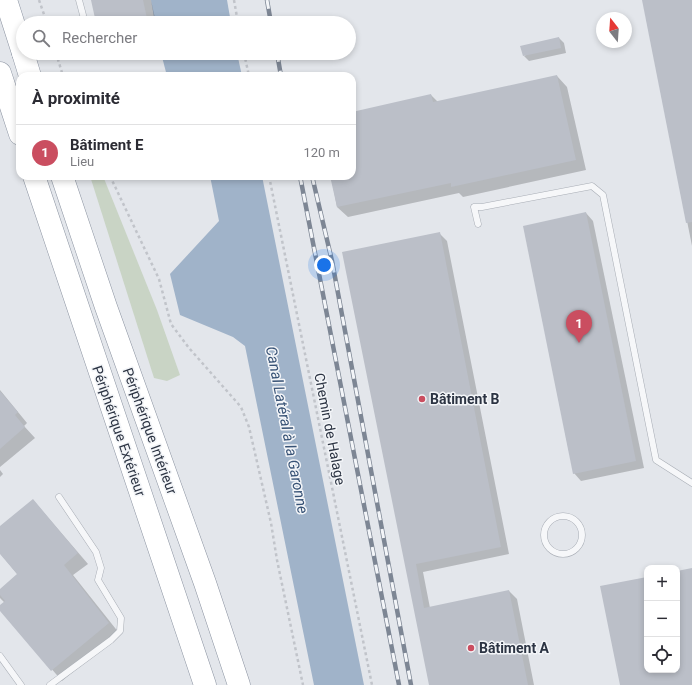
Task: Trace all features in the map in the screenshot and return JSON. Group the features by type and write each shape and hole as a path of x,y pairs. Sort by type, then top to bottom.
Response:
{"highway":[{"path":"6,0 16,31"},
{"path":"25,60 29,72"},
{"path":"0,73 16,122"},
{"name":"Périphérique Extérieur","path":"35,180 205,685"},
{"name":"Périphérique Intérieur","path":"63,180 116,336 205,583 239,685"}],"lane":[{"path":"79,0 83,15"},
{"path":"478,224 474,207 482,207 592,186 603,195 656,460 692,483"},
{"path":"50,685 111,640 120,631 120,618 98,580 101,568 96,552 59,497"},
{"path":"559,517 572,518 580,528 582,534 578,546 567,553 554,552 545,542 544,536 548,523 559,517"},
{"path":"0,656 21,685"}],"path":[{"path":"40,0 44,16"},
{"path":"234,0 237,16"},
{"path":"58,60 62,72"},
{"path":"246,60 248,72"},
{"path":"112,180 159,279 171,324 189,348 240,407 249,427 271,523 277,560 303,685"},
{"name":"Chemin de Halage","path":"270,180 372,685"}],"green space":[{"path":"91,180 105,180 157,310 180,375 167,381 154,378"}],"water":[{"path":"151,0 227,0 230,16 154,16"},
{"path":"163,60 239,60 241,72 166,72"},
{"name":"Canal Latéral à la Garonne","path":"211,180 263,180 364,685 314,685 245,346 233,337 180,315 170,274 219,221"}],"building":[{"path":"91,0 143,0 146,16 94,16"},
{"path":"642,0 692,0 692,222 686,223"},
{"path":"559,37 561,48 523,56 520,46"},
{"path":"557,75 576,160 451,187 451,183 337,207 331,180 356,180 356,111 431,94 433,102"},
{"path":"586,212 636,461 573,474 523,226"},
{"name":"Bâtiment B","path":"440,232 501,547 416,564 424,608 509,590 528,685 429,685 342,252"},
{"path":"0,391 18,412 15,415 25,427 0,449"},
{"path":"33,499 78,553 64,565 109,623 51,671 0,611 0,605 5,601 0,595 0,589 17,574 0,554 0,526"},
{"path":"692,568 692,685 620,685 600,586 644,578 644,673 680,673 680,570"}],"railway":[{"path":"267,0 270,16"},
{"path":"278,60 280,72"},
{"path":"301,180 399,685"},
{"path":"313,180 332,261 411,685"}],"place":[{"name":"Bâtiment E","path":"579,343"},
{"name":"Bâtiment B","path":"422,399"},
{"name":"Bâtiment A","path":"471,648"}]}
